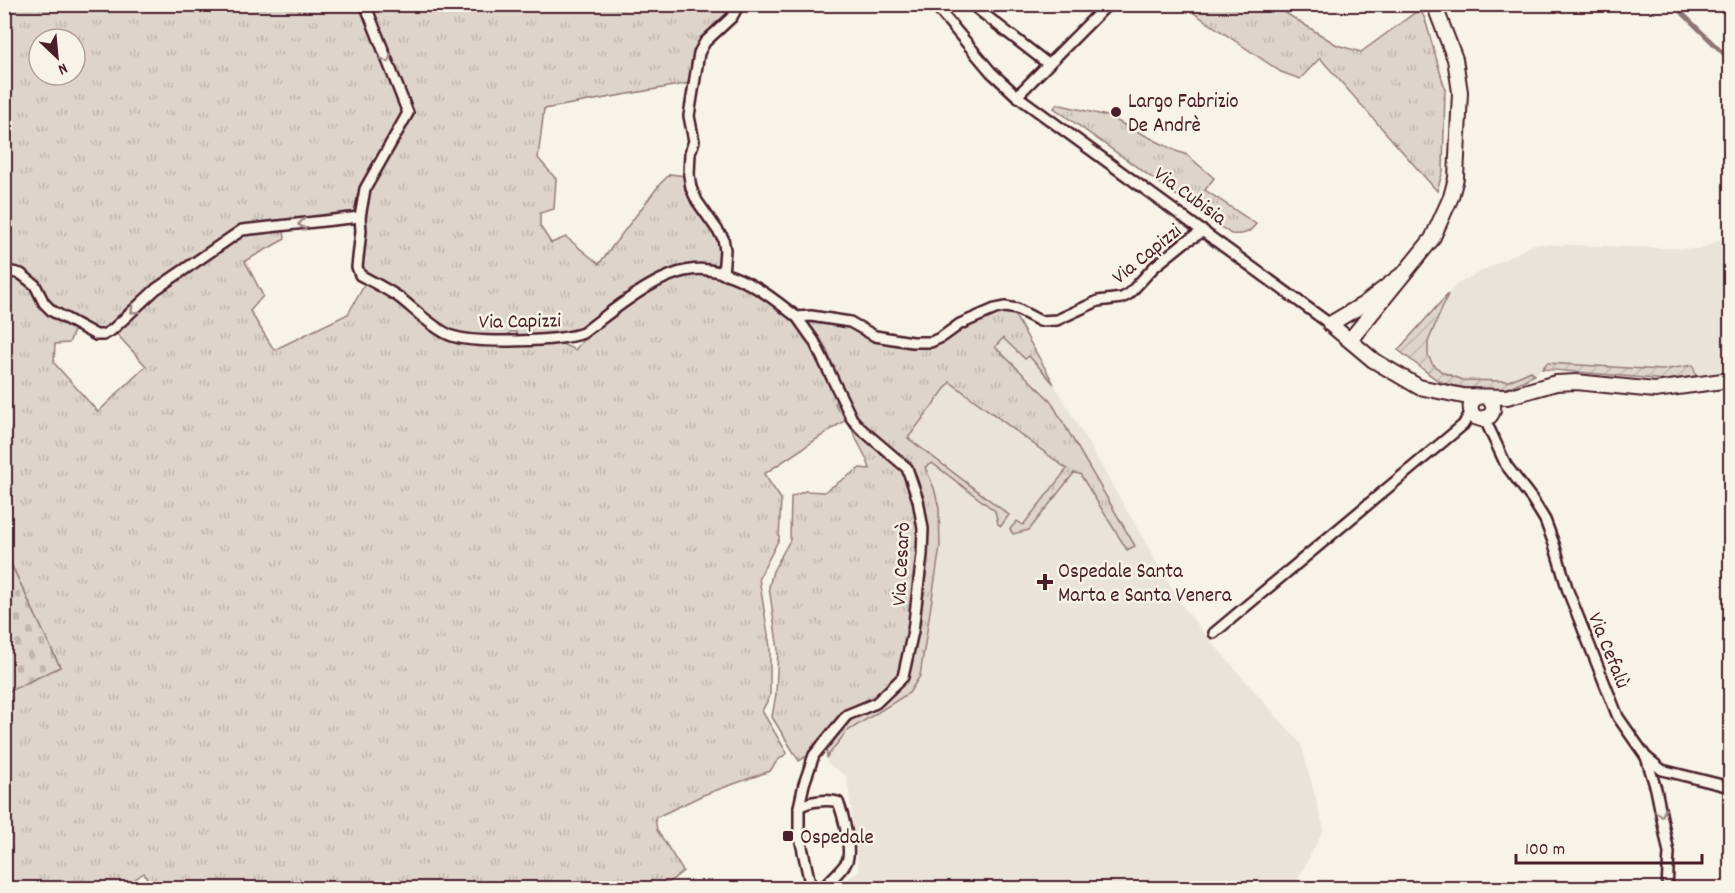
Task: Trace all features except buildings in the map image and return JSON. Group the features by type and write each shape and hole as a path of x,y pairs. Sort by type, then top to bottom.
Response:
{"street":[{"path":"4,270 21,274 35,285 44,303 52,311 96,335 103,335 112,330 156,289 242,230 360,217 365,189 408,113 365,4"},
{"path":"723,274 725,244 697,201 689,175 690,153 694,141 689,116 699,53 705,42 732,17 739,4"},
{"name":"Via Cubisia","path":"934,4 991,72 1017,96 1330,324 1373,360 1419,387 1481,410"},
{"path":"971,4 1048,64"},
{"path":"1017,96 1108,4"},
{"path":"1350,340 1432,239 1451,197 1456,178 1461,92 1459,76 1434,4"},
{"name":"Via Capizzi","path":"360,217 361,231 357,267 360,275 397,297 450,335 466,339 554,340 571,338 583,333 650,284 684,271 706,269 760,290 797,317 811,316 850,322 875,336 912,342 931,342 960,324 994,309 1005,307 1017,309 1040,321 1057,320 1098,301 1122,298 1129,294 1154,267 1185,242 1204,231"},
{"path":"1330,324 1364,304 1400,276"},
{"name":"Via Cesarò","path":"797,317 814,341 852,419 907,468 918,500 923,529 913,631 903,677 876,703 847,715 814,755 804,784 799,807 799,833 811,888"},
{"path":"1214,633 1481,410 1520,393 1556,383 1576,382 1655,390 1731,380"},
{"name":"Via Cefalù","path":"1481,410 1506,465 1545,520 1568,591 1618,717 1646,757 1656,789 1669,853 1667,888"},
{"path":"1646,757 1662,770 1731,787"},
{"path":"799,807 806,803 833,801 838,802 842,813 848,849 847,861 823,888"}],"shaded area":[{"path":"1730,236 1730,370 1667,380 1542,369 1532,377 1510,387 1449,385 1437,380 1398,350 1457,284 1534,244 1700,249"},
{"name":"Ospedale Santa Marta e Santa Venera","path":"1013,312 1180,603 1301,744 1324,829 1293,888 834,888 859,871 847,777 827,763 826,748 857,716 883,702 905,680 923,504 910,465 900,456 829,357 824,344 808,322 913,345"}],"green space":[{"path":"357,4 361,7 404,113 361,188 353,213 269,221 265,224 244,226 111,326 101,331 51,306 37,281 31,276 5,267 5,5"},
{"path":"371,5 735,5 713,32 700,40 690,83 544,109 538,158 556,179 554,209 540,213 540,226 551,243 566,237 599,264 660,184 670,174 686,176 691,203 721,247 719,266 685,268 648,281 577,332 547,336 518,336 516,332 511,332 506,336 451,332 419,310 400,291 362,272 368,192 396,147 411,107 370,8"},
{"path":"1182,5 1273,5 1337,45 1361,52 1420,9 1445,89 1443,171 1437,191 1320,58 1300,79 1281,72"},
{"path":"1057,104 1107,116 1187,155 1214,178 1205,190 1256,224 1245,233 1231,234 1054,108"},
{"path":"284,230 285,239 245,261 263,296 250,311 274,350 348,314 365,284 393,299 410,314 440,334 509,344 560,343 575,350 602,323 626,305 652,288 687,274 722,277 756,291 787,314 810,341 838,399 835,403 838,410 843,412 847,419 764,474 781,499 779,539 759,578 770,647 770,696 762,711 787,753 770,771 703,795 655,818 657,830 683,871 662,888 152,888 144,873 122,888 5,888 5,693 60,667 11,564 5,537 5,275 28,286 50,314 75,328 69,343 55,344 54,363 98,412 146,366 115,332 159,292 247,234"},
{"path":"1448,294 1428,342 1428,355 1432,363 1442,372 1463,380 1509,381 1531,371 1535,375 1493,392 1449,385 1437,380 1398,350"},
{"path":"997,312 1013,312 1054,384 1029,356 1025,359 1003,338 995,347 1050,400 1135,546 1127,550 1080,474 1074,473 1029,530 1013,534 1010,529 1017,521 1023,525 1067,469 950,382 908,438 1009,515 1001,526 998,524 995,511 932,463 925,467 939,508 940,547 920,676 909,693 846,732 827,757 826,748 841,728 883,702 905,680 923,504 910,465 862,425 855,416 824,344 808,322 814,320 849,326 913,345 960,329"},
{"path":"1547,363 1662,370 1693,365 1696,376 1667,380 1542,369"},
{"path":"851,426 904,472 914,503 918,530 917,558 908,631 898,673 874,699 844,711 809,755 799,761 772,717 776,694 778,650 769,587 773,571 790,540 791,497 805,491 824,492 860,468 870,469"},
{"path":"4,537 8,544 11,564 60,667 5,693"}],"waterway":[{"path":"1673,4 1730,60"}],"place":[{"name":"Largo Fabrizio De Andrè","path":"1116,112"},
{"name":"Ospedale Santa Marta e Santa Venera","path":"1045,582"},
{"name":"Ospedale","path":"788,836"}]}
